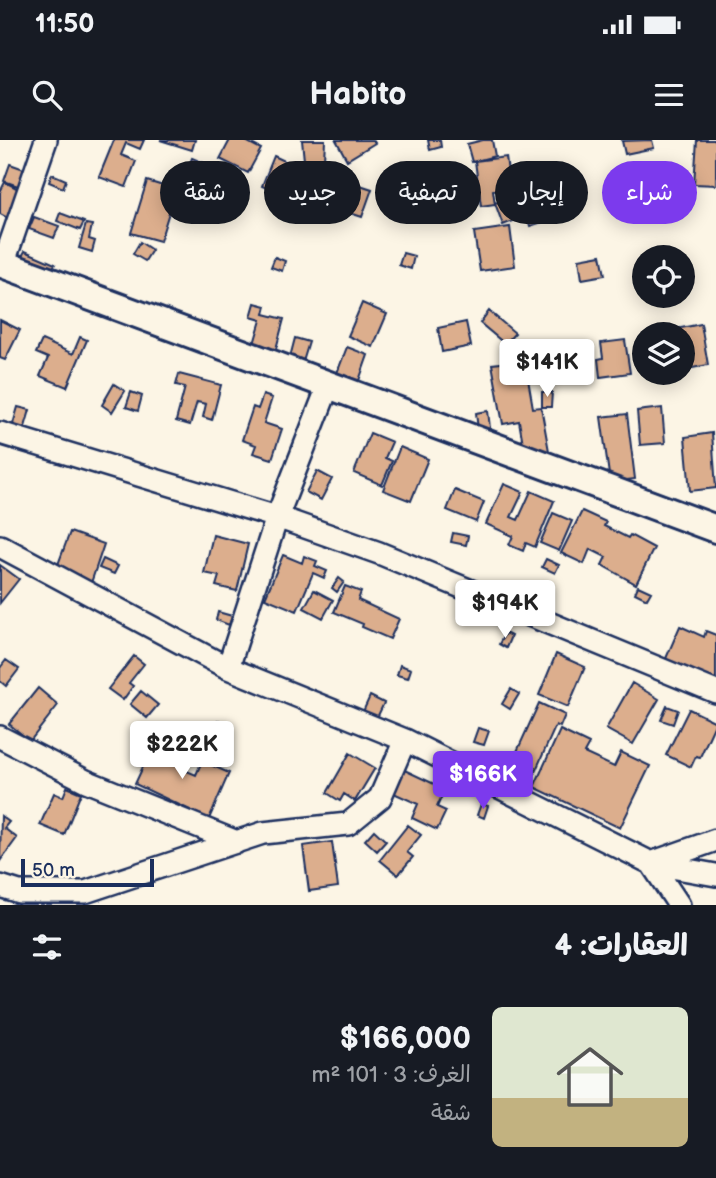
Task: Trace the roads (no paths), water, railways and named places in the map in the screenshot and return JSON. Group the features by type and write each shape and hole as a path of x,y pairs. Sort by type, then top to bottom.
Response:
{"street":[{"path":"47,140 1,264 716,529"},
{"path":"228,668 277,517 329,384"},
{"path":"0,433 277,517 379,553 716,692"},
{"path":"0,546 228,668 405,740 652,863 716,875"},
{"path":"0,737 86,782 237,842"},
{"path":"0,886 19,892 85,892 263,833 348,824 380,798 405,740"},
{"path":"652,863 716,840"},
{"path":"652,863 679,905"}]}
